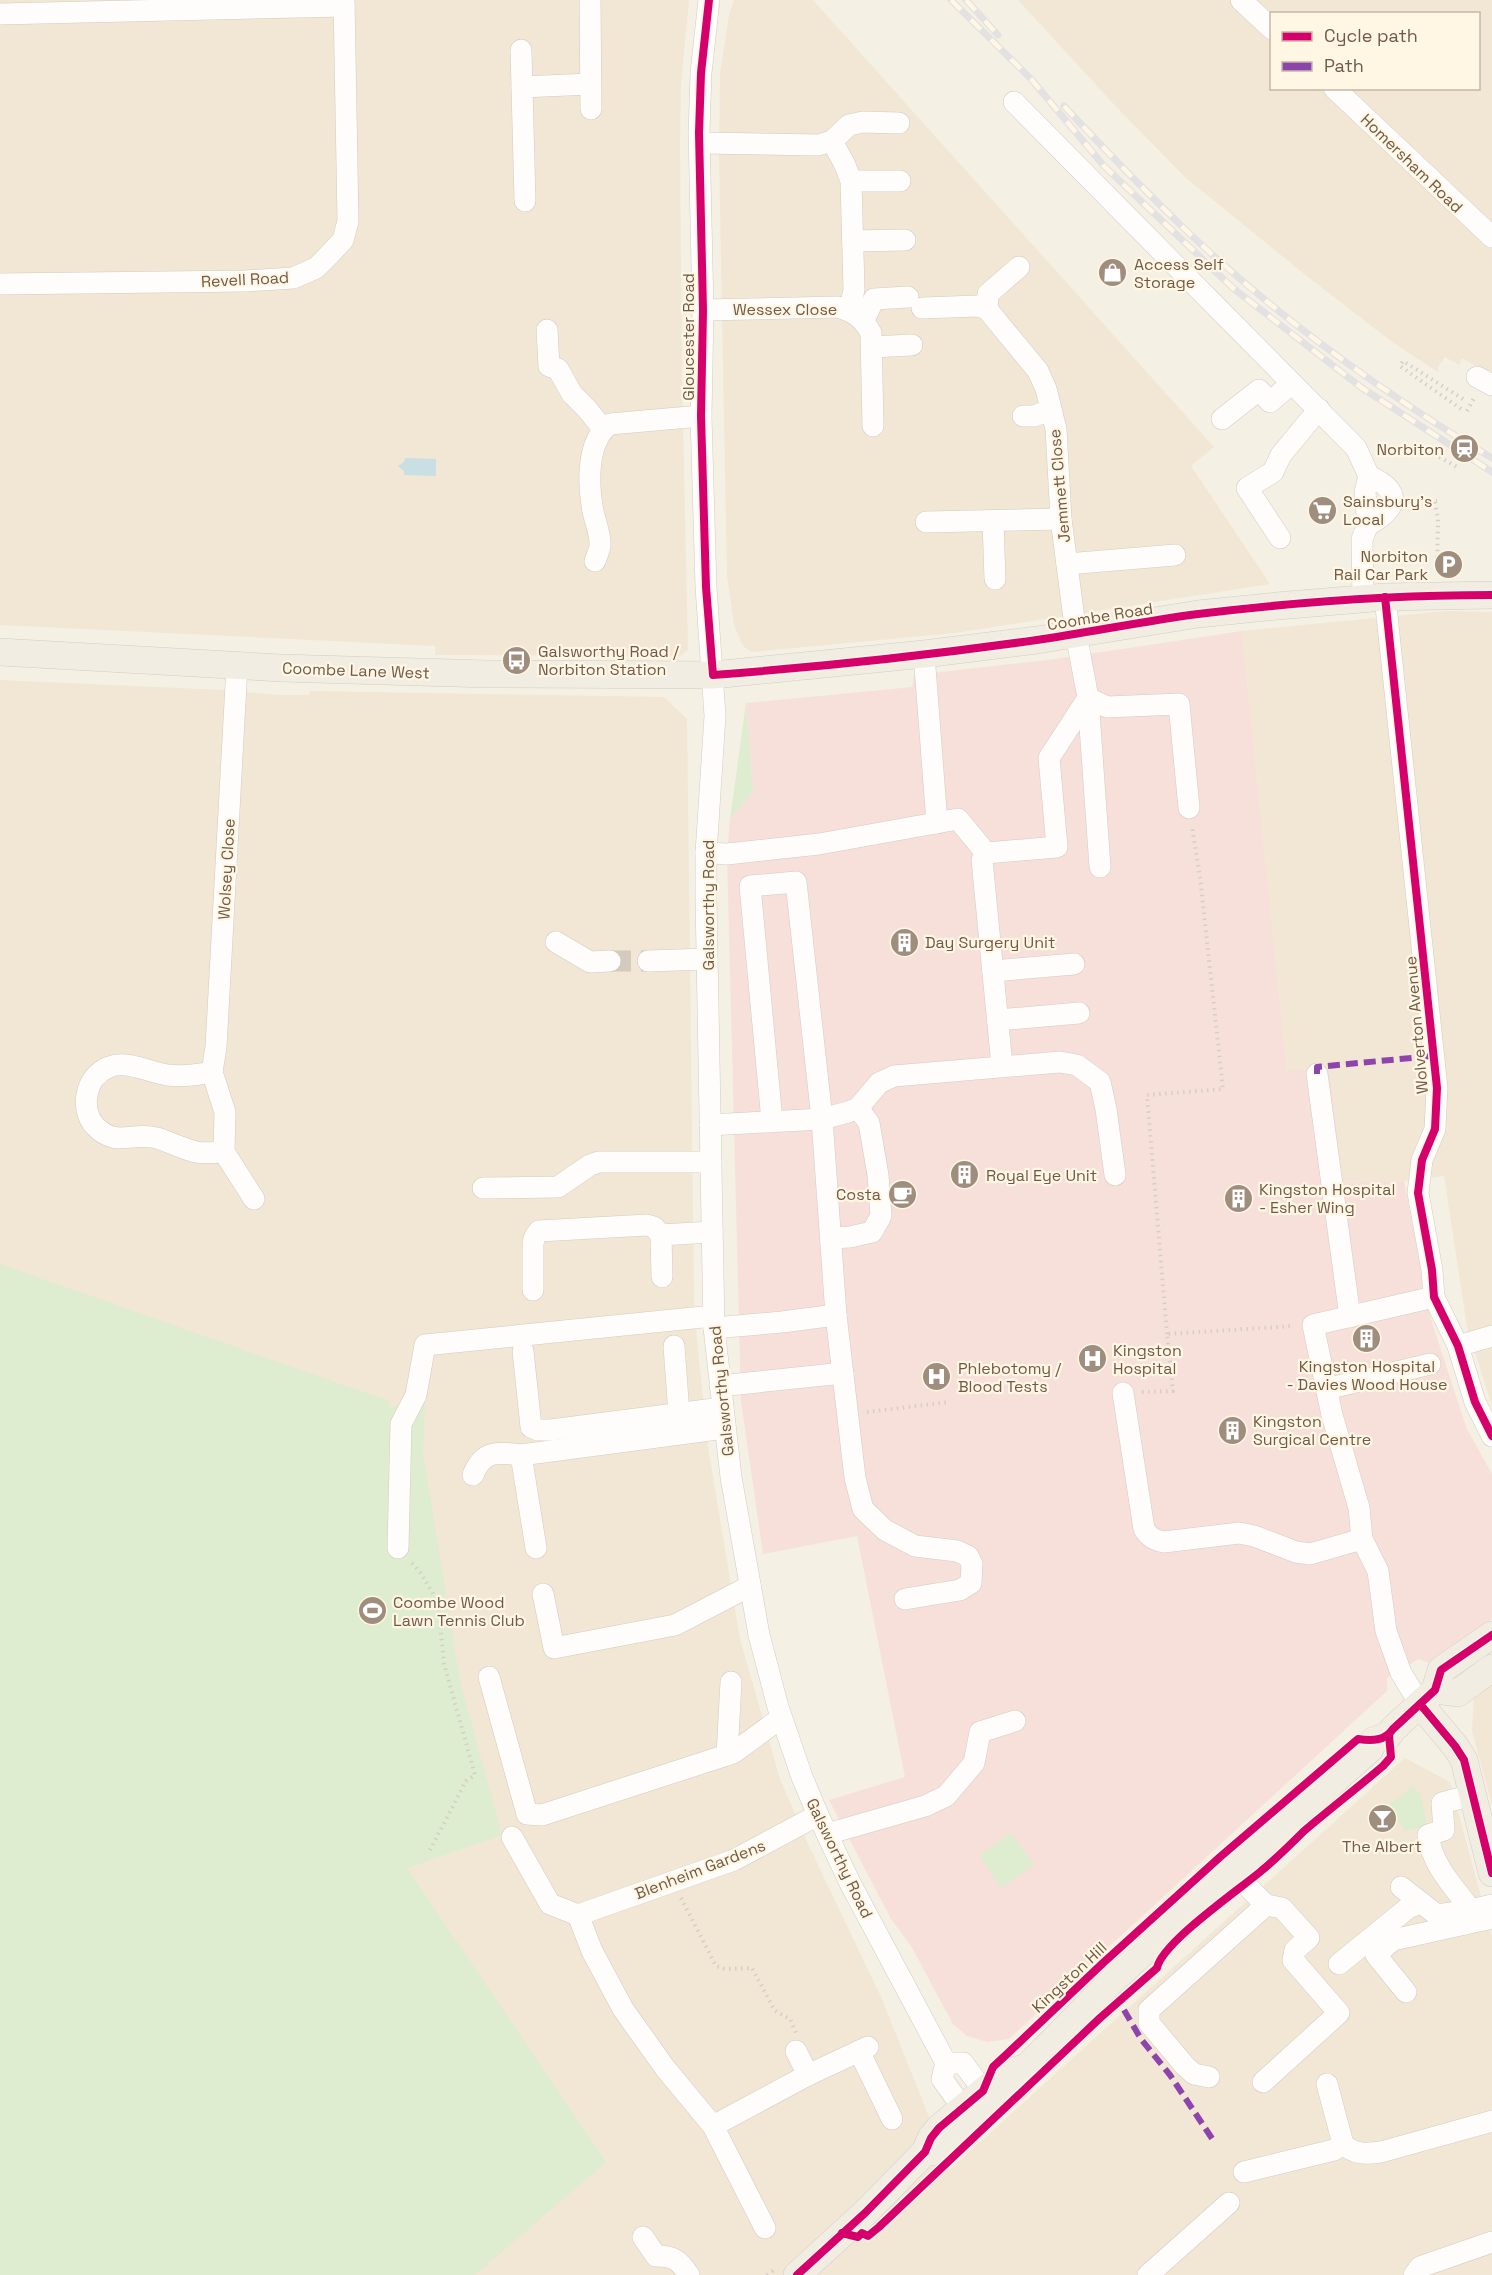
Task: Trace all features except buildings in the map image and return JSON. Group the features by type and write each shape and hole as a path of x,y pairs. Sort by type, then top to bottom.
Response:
{"main road":[{"name":"Coombe Road","path":"713,675 924,654 1198,615 1374,598 1492,595"},
{"name":"Coombe Lane West","path":"0,652 237,666 396,672 713,675"},
{"name":"Kingston Hill","path":"797,2275 865,2213 925,2152 931,2138 939,2128 968,2117 989,2099 1008,2072 1027,2067 1111,1982 1232,1870 1372,1748 1373,1741 1389,1736 1428,1697 1441,1670 1492,1635"},
{"path":"1492,1668 1458,1693 1428,1697 1464,1760 1492,1873"}],"street":[{"path":"590,0 591,109"},
{"name":"Gloucester Road","path":"709,0 701,73 703,310 701,416 706,587 713,675"},
{"path":"1240,0 1270,27"},
{"path":"0,14 344,3"},
{"name":"Revell Road","path":"0,284 244,281 293,278 316,268 343,240 348,220 344,3"},
{"path":"521,50 525,201"},
{"path":"522,87 590,84"},
{"name":"Homersham Road","path":"1336,90 1492,237"},
{"path":"1014,102 1356,448 1369,476 1365,492 1368,525 1362,539 1374,598"},
{"path":"700,143 809,145 832,141 849,125 863,122 899,123"},
{"path":"832,141 851,181 854,289 857,315 871,333 873,426"},
{"path":"851,181 900,181"},
{"path":"853,241 905,240"},
{"path":"857,315 874,299 978,306 987,309 988,294 1019,267"},
{"name":"Wessex Close","path":"703,310 838,307 857,315"},
{"name":"Jemmett Close","path":"987,309 1038,371 1046,388 1056,429 1061,519 1076,634 1089,698 1101,867"},
{"path":"547,330 549,366 558,369 572,394 603,429"},
{"path":"872,347 912,345"},
{"path":"1222,419 1259,390 1270,402 1298,388"},
{"path":"1023,416 1034,416 1051,410"},
{"path":"1280,538 1246,488 1273,472 1281,455 1319,410"},
{"path":"595,561 601,544 592,508 590,486 592,452 603,429 610,424 701,416"},
{"path":"1368,525 1383,517 1390,510 1394,501 1391,490 1381,481 1369,476"},
{"path":"926,522 1061,519"},
{"path":"993,521 995,579"},
{"path":"1067,564 1175,555"},
{"name":"Wolverton Avenue","path":"1374,598 1437,1088 1435,1129 1422,1160 1418,1193 1432,1270 1434,1297 1458,1346 1475,1402 1492,1436"},
{"path":"924,654 937,823"},
{"name":"Wolsey Close","path":"224,1152 225,1112 212,1072 216,1047 237,666"},
{"name":"Galsworthy Road","path":"713,675 715,716 706,853 714,1322 731,1477 750,1586 759,1635 782,1718 802,1777 850,1883 946,2063 942,2079 968,2117"},
{"path":"986,853 1057,848 1049,758 1089,698 1107,707 1179,704 1189,808"},
{"path":"706,853 727,854 819,844 958,819 986,853"},
{"path":"986,853 982,860 1002,1066"},
{"path":"772,1121 750,886 796,882 822,1119 836,1315 855,1478 863,1509 885,1530 915,1546 957,1551 968,1556 972,1564 971,1583 960,1590 905,1599"},
{"path":"556,942 590,962 610,961"},
{"path":"648,961 707,959"},
{"path":"993,971 1074,964"},
{"path":"998,1020 1079,1013"},
{"path":"710,1125 822,1119 858,1108 879,1083 894,1076 1060,1062 1077,1065 1100,1082 1115,1175"},
{"path":"212,1072 190,1077 167,1075 125,1065 111,1066 98,1073 91,1082 87,1095 90,1121 100,1132 114,1138 155,1137 198,1152 224,1152 254,1199"},
{"path":"1317,1074 1350,1317"},
{"path":"831,1238 872,1232 881,1216 878,1175 869,1123 858,1108"},
{"path":"483,1188 558,1187 566,1184 590,1165 599,1162 711,1162"},
{"path":"533,1290 533,1243 539,1231 647,1225 654,1227 661,1235 662,1277"},
{"path":"661,1235 712,1232"},
{"path":"1428,1697 1401,1673 1386,1631 1378,1571 1362,1539 1359,1508 1326,1389 1312,1325 1434,1297"},
{"path":"399,1548 401,1424 416,1395 425,1345 714,1322 836,1315"},
{"path":"1458,1346 1492,1336"},
{"path":"674,1346 679,1414"},
{"path":"523,1351 531,1426 538,1430 679,1414 723,1418"},
{"path":"1326,1389 1430,1364"},
{"path":"720,1386 843,1372"},
{"path":"1123,1393 1144,1529 1156,1540 1164,1542 1239,1533 1254,1536 1296,1552 1310,1554 1362,1539"},
{"path":"472,1474 486,1455 500,1452 520,1455 723,1418"},
{"path":"520,1455 536,1548"},
{"path":"543,1594 554,1648 675,1625 750,1586"},
{"path":"489,1677 527,1814 542,1815 727,1755 757,1738 782,1718"},
{"path":"727,1755 731,1682"},
{"name":"Blenheim Gardens","path":"579,1915 734,1860 823,1825 925,1806 946,1796 974,1763 980,1732 1015,1721"},
{"path":"1472,1795 1442,1803 1444,1830 1428,1834 1430,1847 1441,1872 1482,1908"},
{"path":"512,1837 550,1904 579,1915 592,1951 623,2009 665,2068 713,2126 765,2228"},
{"path":"1232,1870 1266,1905 1282,1908 1309,1938 1295,1950 1293,1960 1339,2013 1263,2082"},
{"path":"1401,1887 1437,1915 1482,1908"},
{"path":"1339,1964 1408,1908 1421,1903"},
{"path":"1209,2077 1194,2074 1185,2066 1149,2023 1149,2010 1266,1905"},
{"path":"1406,1992 1376,1955 1393,1940 1492,1918"},
{"path":"713,2126 808,2075 863,2049 892,2119"},
{"path":"795,2051 808,2075"},
{"path":"946,2063 963,2063 989,2099"},
{"path":"1327,2084 1343,2144 1350,2151 1366,2154 1382,2152 1492,2121"},
{"path":"1244,2172 1334,2150 1343,2144"},
{"path":"1148,2275 1229,2203"},
{"path":"643,2237 656,2256 671,2256 683,2266 689,2275"},
{"path":"1414,2275 1420,2267 1492,2242"}],"path":[{"path":"1463,399 1403,361 1400,366 1466,411 1474,398"},
{"path":"1434,454 1457,467 1455,471"},
{"path":"1394,501 1436,501 1437,575"},
{"path":"1123,1393 1173,1391 1146,1095 1223,1089 1200,877 1189,808"},
{"path":"1167,1334 1312,1325"},
{"path":"862,1412 950,1402"},
{"path":"399,1548 420,1572 438,1602 446,1673 475,1775 466,1781 430,1850"},
{"path":"673,1881 716,1966 724,1969 752,1968 775,2011 790,2019 800,2040 795,2051"}],"shaded area":[{"path":"0,0 689,0 681,84 680,144 688,650 680,656 435,655 435,646 0,625"},
{"path":"734,0 813,0 1214,447 1191,466 1270,584 955,633 752,652 743,646 734,625 727,576 719,154 720,74 729,15"},
{"path":"1018,0 1492,0 1492,376 1462,358 1459,365 1445,357 1438,367 1438,372 1392,342 1186,178 1120,111"},
{"path":"1446,611 1492,612 1492,1406 1467,1327 1444,1176 1404,1181 1343,1183 1330,1072 1287,1071 1242,631"},
{"name":"Kingston Hospital","path":"1242,631 1287,1071 1330,1071 1343,1183 1404,1181 1430,1316 1466,1427 1492,1474 1492,1619 1429,1663 1419,1659 1387,1678 1387,1691 1009,2039 987,2042 967,2036 953,2024 911,1946 891,1919 829,1800 905,1777 857,1536 763,1554 741,1401 727,854 730,819 753,791 746,703 912,687 914,675 1048,660"},
{"path":"0,680 224,690 277,695 309,695 310,691 664,697 687,719 694,1298 709,1453 740,1639 780,1779 808,1844 881,1997 950,2169 1405,1758 1450,1782 1492,1937 1492,2275 0,2275"},
{"path":"1492,1686 1492,1805 1472,1731 1474,1699"}],"green space":[{"path":"746,703 753,791 730,819"},
{"path":"0,1264 389,1401 389,1408 408,1401 425,1399 423,1453 460,1682 502,1835 407,1868 606,2162 475,2275 0,2275"},
{"path":"1413,1786 1421,1795 1427,1826 1405,1831 1388,1806"},
{"path":"1011,1833 1034,1865 1001,1888 979,1855"}],"water":[{"path":"405,458 436,459 436,476 404,475 404,471 398,466 404,462"}],"tunnel":[{"path":"610,961 648,961"}],"railway":[{"path":"951,0 1031,79 1104,166 1234,289 1362,388 1492,472"},
{"path":"966,0 998,35"},
{"path":"1064,106 1192,236 1262,298 1374,382 1492,458"}],"marked path":[{"path":"1317,1074 1317,1067 1432,1056"},
{"path":"1124,2010 1141,2039 1170,2075 1215,2143"}],"cycle path":[{"path":"709,0 701,73 699,133 703,310 701,416 706,587 713,675 956,651 1235,610 1382,598 1492,595"},
{"path":"1385,597 1437,1088 1435,1129 1422,1160 1418,1193 1432,1270 1434,1297 1458,1346 1475,1402 1492,1436"},
{"path":"797,2275 865,2213 925,2152 931,2138 939,2128 983,2091 993,2067 1103,1963 1220,1857 1358,1739 1378,1739 1390,1733 1435,1690 1441,1670 1492,1635"},
{"path":"1420,1704 1464,1760 1492,1873"},
{"path":"842,2233 858,2237 862,2233 868,2236 879,2227 1100,2018 1157,1968 1162,1957 1186,1932 1266,1867 1304,1831 1383,1766 1391,1757 1389,1735"}],"place":[{"name":"Access Self Storage","path":"1113,273"},
{"name":"Norbiton","path":"1465,449"},
{"name":"Sainsbury's Local","path":"1322,510"},
{"name":"Norbiton Rail Car Park","path":"1449,565"},
{"name":"Galsworthy Road / Norbiton Station","path":"517,660"},
{"name":"Day Surgery Unit","path":"904,942"},
{"name":"Royal Eye Unit","path":"965,1175"},
{"name":"Costa","path":"902,1194"},
{"name":"Kingston Hospital - Esher Wing","path":"1238,1198"},
{"name":"Kingston Hospital - Davies Wood House","path":"1367,1338"},
{"name":"Kingston Hospital","path":"1092,1359"},
{"name":"Phlebotomy / Blood Tests","path":"937,1377"},
{"name":"Kingston Surgical Centre","path":"1232,1430"},
{"name":"Coombe Wood Lawn Tennis Club","path":"372,1611"},
{"name":"The Albert","path":"1382,1818"}]}
